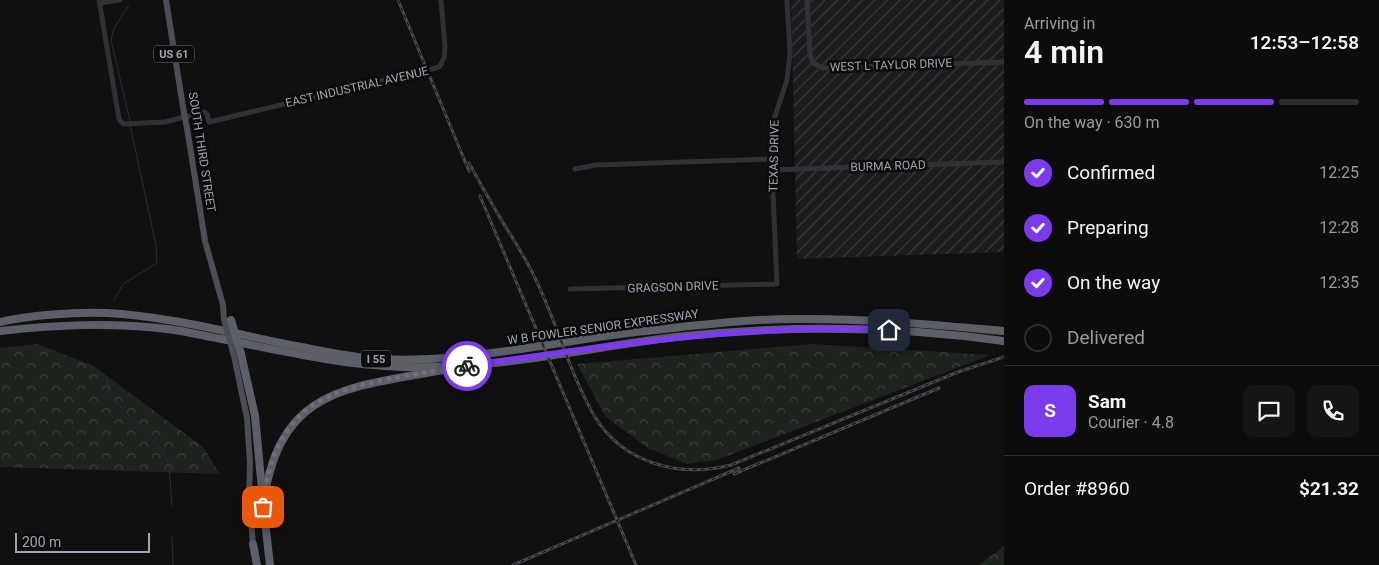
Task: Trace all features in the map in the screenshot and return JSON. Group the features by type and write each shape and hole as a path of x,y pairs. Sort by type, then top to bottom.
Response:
{"highway":[{"name":"W B FOWLER SENIOR EXPRESSWAY","path":"0,322 60,315 106,313 164,320 334,353 375,359 426,360 505,352 650,330 731,322 796,319 907,322 1004,331"},
{"name":"SOUTH THIRD STREET","path":"228,319 255,416 270,565"},
{"name":"W B FOWLER SENIOR EXPRESSWAY","path":"0,331 64,325 121,325 169,329 341,362 403,367 468,366 672,338 763,330 814,328 872,329 1004,341"},
{"path":"263,507 266,485 278,446 294,423 309,408 336,393 362,384 468,366"},
{"name":"SOUTH THIRD STREET","path":"253,544 257,563"}],"main road":[{"name":"SOUTH THIRD STREET","path":"166,0 205,241 228,319"},
{"name":"SOUTH THIRD STREET","path":"238,355 247,418 249,496 253,544"}],"street":[{"path":"99,2 120,0"},
{"name":"EAST INDUSTRIAL AVENUE","path":"99,2 119,120 126,124 165,122 204,112 207,114 209,122 436,68 440,66 445,54 441,0"},
{"name":"TEXAS DRIVE","path":"776,284 772,170 774,119 787,80 790,53 788,0"},
{"name":"WEST L TAYLOR DRIVE","path":"807,0 810,55 812,63 823,68 1004,62"},
{"path":"575,169 596,165 773,159"},
{"name":"BURMA ROAD","path":"772,170 1004,162"},
{"name":"GRAGSON DRIVE","path":"570,289 776,284"}],"shaded area":[{"path":"791,0 1004,0 1004,252 797,259"}],"green space":[{"path":"37,344 92,365 203,447 220,474 0,467 0,348"},
{"path":"813,344 990,355 717,460 687,464 648,448 606,417 577,364"},
{"path":"1004,546 1004,565 979,565"}],"waterway":[{"path":"129,5 114,28 111,40 130,121"},
{"path":"114,300 123,284 157,263 156,245 130,125"},
{"path":"107,377 108,393 161,448 169,465 172,505"},
{"path":"172,537 173,565"}],"railway":[{"path":"398,0 469,171"},
{"path":"469,163 531,269 578,384 595,417 607,433 621,446 637,456 655,463 673,468 692,470 712,469 731,465 958,372 1004,357"},
{"path":"480,196 636,565"},
{"path":"734,474 939,388"},
{"path":"513,565 739,468"}],"way so far":[{"path":"263,507 271,464 278,446 294,423 309,408 336,393 362,384 467,366"}],"route":[{"path":"467,366 672,338 731,332 814,328 889,330"}]}
